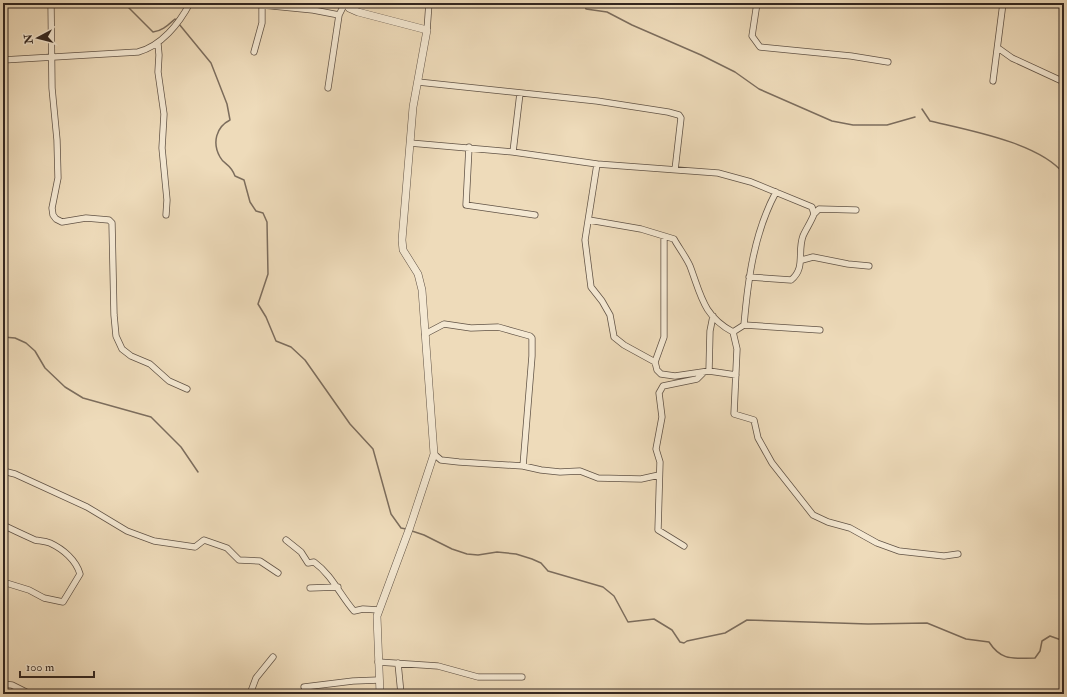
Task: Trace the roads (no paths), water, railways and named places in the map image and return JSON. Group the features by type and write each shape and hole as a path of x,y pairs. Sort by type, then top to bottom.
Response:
{"street":[{"path":"51,3 53,58 52,88 57,140 58,178 52,208 53,215 56,219 62,222 86,218 109,220 112,223 114,315 116,336 122,350 131,356 150,364 169,381 187,389"},
{"path":"3,60 138,52 148,49 158,44 177,22 190,3"},
{"path":"328,88 339,15 346,3 349,8 358,12 427,30"},
{"path":"380,694 377,621 379,610 409,530 434,454 422,290 418,274 403,250 402,240 410,143 427,30 429,3"},
{"path":"757,3 752,36 760,47 851,56 888,62"},
{"path":"993,81 1003,3"},
{"path":"254,52 262,23 262,4 313,10 339,15"},
{"path":"158,44 158,72 164,114 162,148 166,186 166,215"},
{"path":"998,48 1012,58 1064,82"},
{"path":"418,82 605,103 668,112 679,115 681,118 675,170"},
{"path":"513,152 520,93"},
{"path":"410,143 469,147 597,164 718,173 751,182 819,209 856,210"},
{"path":"469,147 466,205 535,215"},
{"path":"597,164 585,240 591,287 602,301 610,315 614,337 624,345 655,362"},
{"path":"744,325 749,277 760,226 776,192"},
{"path":"812,207 814,214"},
{"path":"749,277 791,280 797,276 802,260 800,248 802,237 814,214 819,209"},
{"path":"589,220 641,229 674,239 689,264 703,304 712,316 725,328 733,332"},
{"path":"664,236 664,337 655,362 657,370 661,374 675,376 707,372 736,374"},
{"path":"802,260 813,257 848,264 869,266"},
{"path":"684,546 658,530 660,462 656,449 662,417 660,388 663,386 697,379 707,372 712,316"},
{"path":"425,334 444,324 470,328 498,327 530,336 532,338 532,356 523,466"},
{"path":"733,332 744,325 820,330"},
{"path":"733,332 737,349 734,414 754,420 758,438 772,463 813,515 828,522 850,528 877,543 900,552 944,556 958,554"},
{"path":"434,454 441,460 523,466 541,470 580,471 598,478 641,479 659,475"},
{"path":"3,471 15,474 87,508 126,531 154,540 195,547 204,540 227,548 239,560 260,561 278,573"},
{"path":"3,525 30,538 49,543 58,548 73,559 78,566 80,574 63,602 44,598 29,590 3,582"},
{"path":"286,540 301,552 308,563 314,562 321,567 338,586 354,611 363,609 379,610"},
{"path":"310,588 338,586"},
{"path":"250,694 256,678 273,657"},
{"path":"378,662 438,666 478,677 522,677"},
{"path":"398,663 401,694"},
{"path":"304,687 353,681 379,680"},
{"path":"3,684 12,685 30,694"}],"waterway":[{"path":"124,3 153,32 162,29 175,19 177,21"},
{"path":"584,3 586,9 607,12 735,72 759,89 832,121 853,125 887,125 915,117"},
{"path":"179,24 211,63 227,104 230,120 221,127 217,136 216,146 218,152 222,160 231,169 235,176 244,180 250,202 256,211 263,213 267,222 268,274 258,304 266,317 276,341 291,347 305,360 350,424 373,449 391,514 401,528 406,529"},
{"path":"922,109 930,121 1002,139 1021,146 1053,163 1064,174"},
{"path":"3,337 15,338 26,343 35,351 45,368 65,387 83,398 151,417 181,447 198,472"},
{"path":"412,531 467,554 478,555 497,552 516,554 541,563 548,571 603,587 614,596 628,622 654,619 672,630 680,642 684,643 687,641 725,633 747,620 868,624 927,623 966,639 989,642 999,653 1009,658 1035,658 1040,651 1042,641 1050,636 1064,641"}]}
